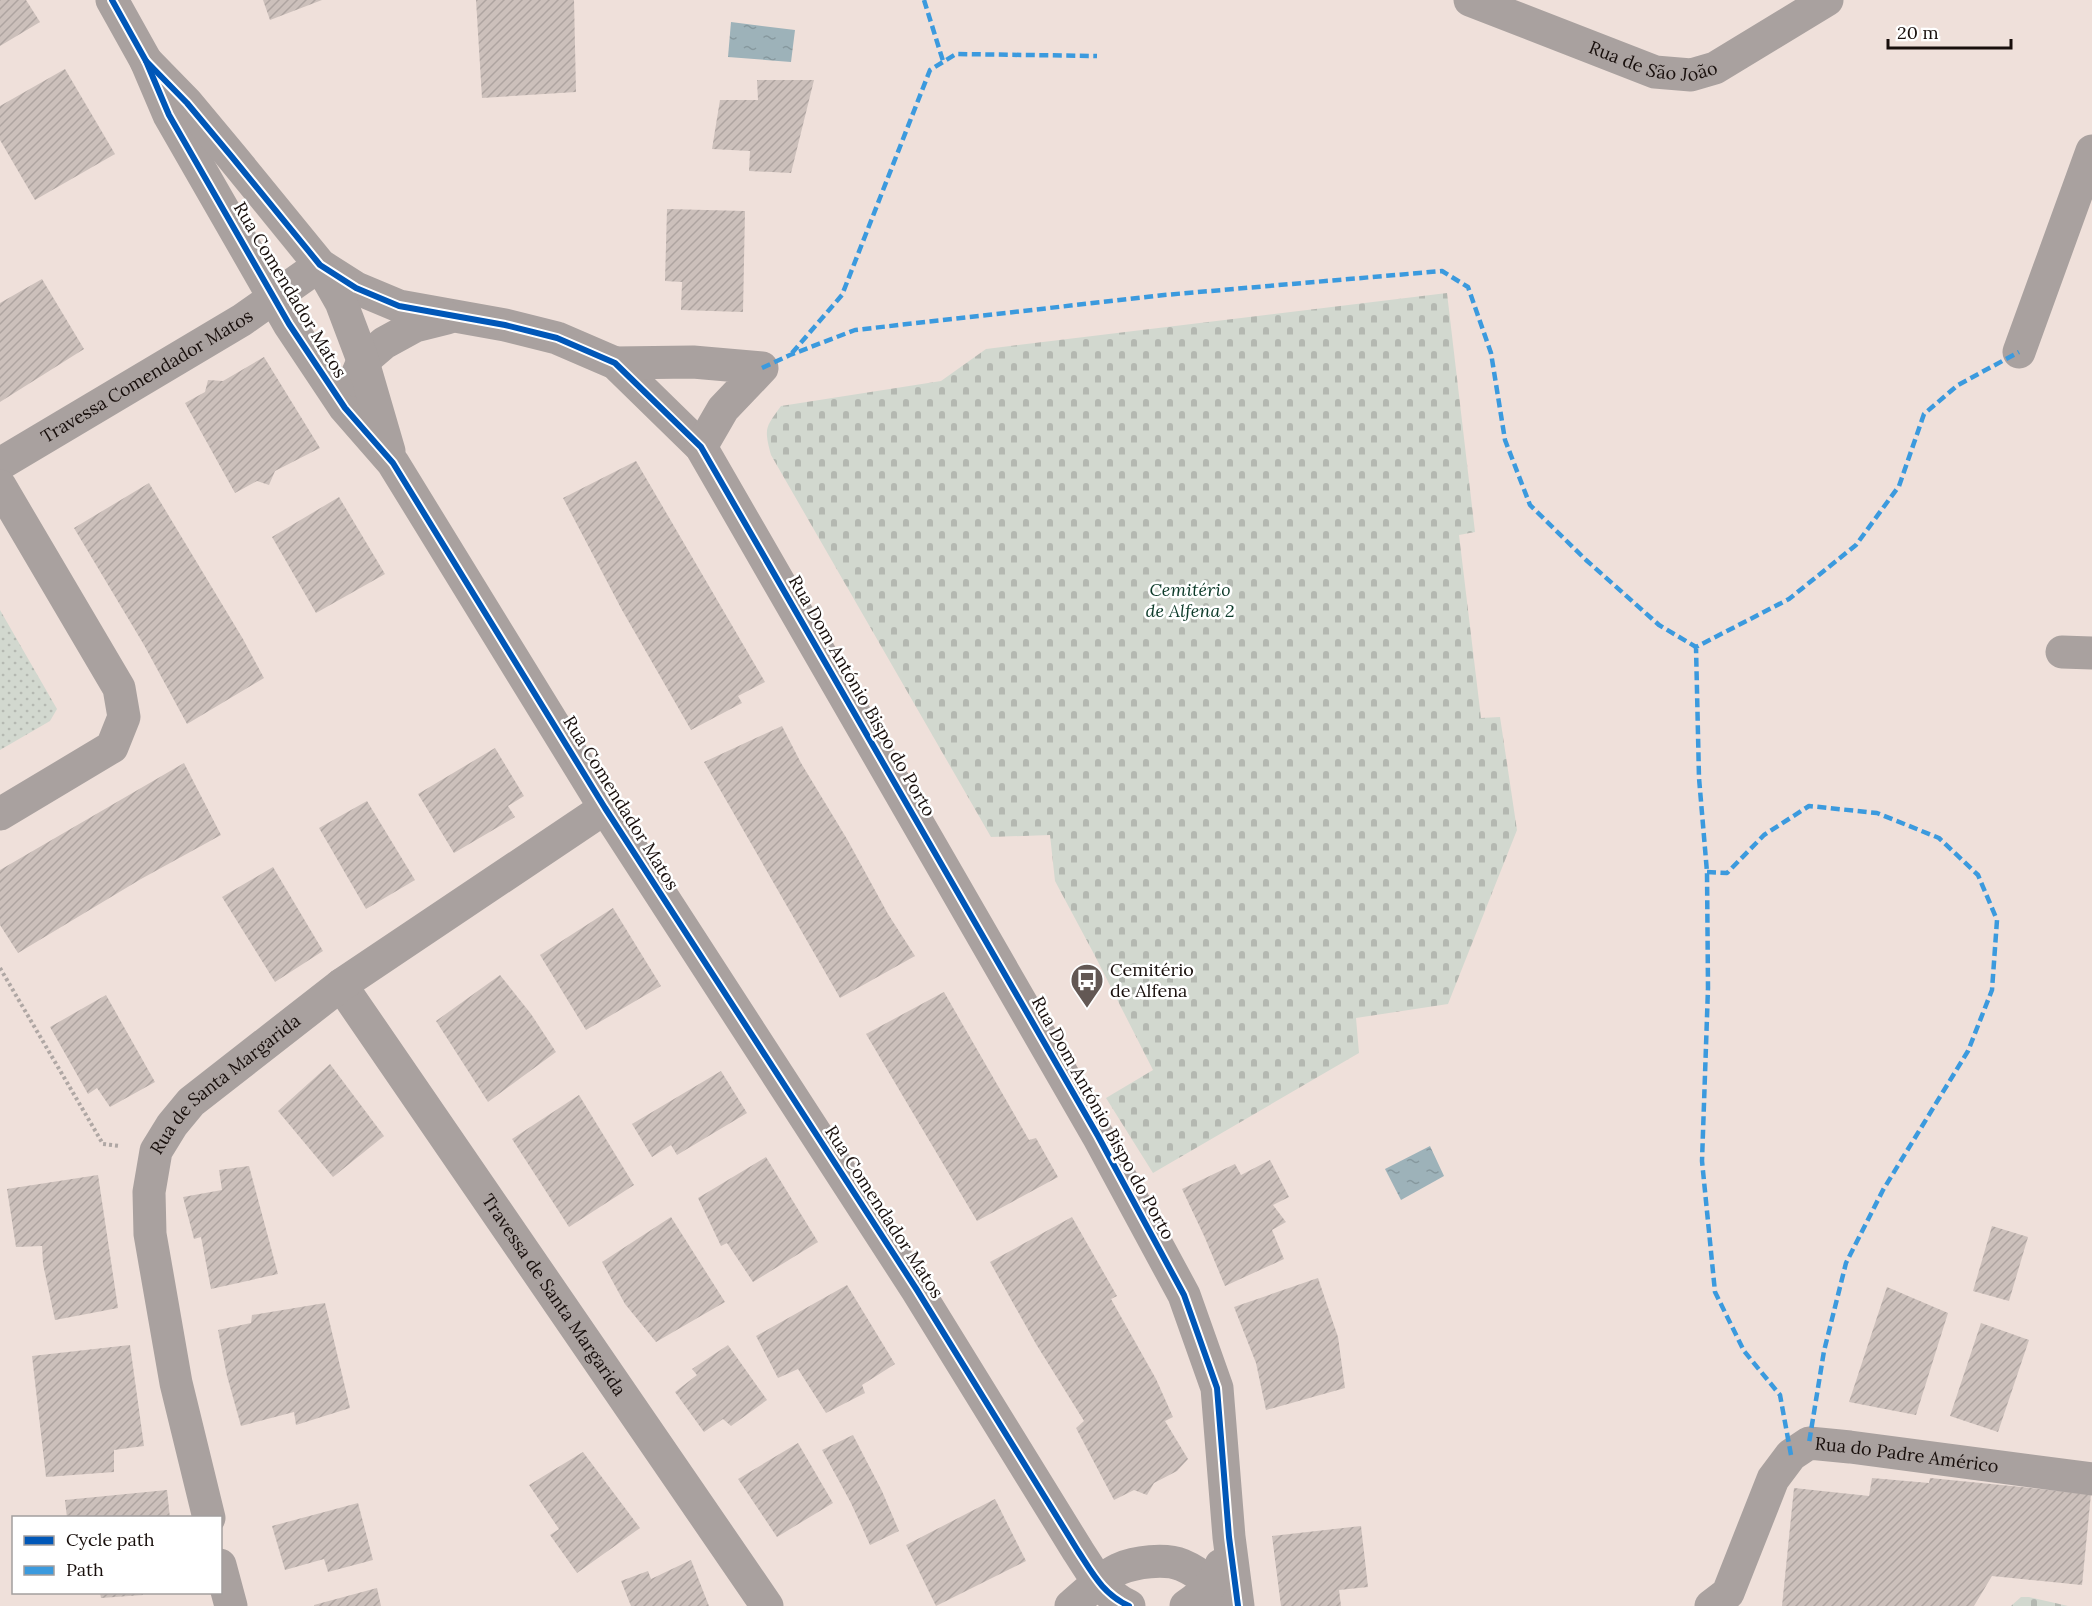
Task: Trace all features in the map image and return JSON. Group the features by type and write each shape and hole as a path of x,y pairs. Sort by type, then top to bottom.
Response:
{"street":[{"name":"Rua Comendador Matos","path":"112,0 146,61 169,115 289,324 352,416 393,463 604,808 917,1290 1099,1582 1115,1599 1129,1606"},
{"name":"Rua de São João","path":"1470,0 1655,72 1691,75 1715,68 1827,0"},
{"name":"Rua Dom António Bispo do Porto","path":"146,61 210,130 320,265 356,288 399,306 505,325 557,338 615,363 701,447 1098,1136 1184,1295 1217,1388 1228,1537 1238,1606"},
{"path":"2019,352 2092,151"},
{"name":"Rua Comendador Matos","path":"320,265 341,302 363,362 393,463"},
{"name":"Travessa Comendador Matos","path":"0,464 242,320 320,265"},
{"name":"Rua Comendador Matos","path":"352,416 352,388 363,362 384,343 415,326 455,317"},
{"path":"615,363 693,362 762,368 723,409 701,447"},
{"path":"0,486 119,688 124,717 112,747 0,814"},
{"name":"Rua de Santa Margarida","path":"209,1516 176,1383 150,1234 149,1192 156,1151 172,1125 191,1102 341,985 604,808"},
{"name":"Travessa de Santa Margarida","path":"341,985 767,1606"},
{"name":"Rua do Padre Américo","path":"1711,1606 1728,1593 1773,1479 1791,1455 1809,1443 2092,1479"},
{"path":"1222,1595 1219,1572 1228,1537"},
{"path":"1071,1606 1099,1582 1119,1569 1148,1561 1181,1564 1222,1595"},
{"path":"222,1572 231,1606"},
{"path":"1186,1606 1198,1598 1222,1595"}],"path":[{"path":"0,968 103,1144 156,1151"}],"green space":[{"name":"Cemitério de Alfena 2","path":"1447,293 1475,532 1459,535 1481,718 1500,717 1517,830 1448,1004 1356,1018 1359,1053 1153,1173 1106,1098 1153,1070 1055,881 1050,835 991,837 771,455 767,429 781,406 941,381 986,349"},
{"path":"0,610 57,709 50,721 0,750"},
{"path":"2021,1597 2029,1597 2068,1606 2011,1606"}],"water":[{"path":"731,22 795,30 791,62 728,57"},
{"path":"1430,1146 1444,1176 1401,1200 1385,1169"}],"building":[{"path":"0,0 26,0 40,22 0,46"},
{"path":"263,0 322,0 270,20"},
{"path":"476,0 574,0 576,92 482,98"},
{"path":"65,69 115,154 35,200 0,140 0,106"},
{"path":"757,80 814,80 791,173 749,171 750,151 712,149 720,100 758,100"},
{"path":"667,209 745,211 743,312 681,310 682,282 665,281"},
{"path":"42,279 84,349 0,402 0,303"},
{"path":"264,357 320,448 275,471 269,485 257,481 235,493 185,403 205,392 208,380 223,381"},
{"path":"636,461 765,682 738,696 742,703 691,730 622,610 563,498"},
{"path":"149,483 264,678 187,724 144,645 74,528"},
{"path":"339,497 385,574 316,613 272,537"},
{"path":"782,726 888,914 915,956 840,998 704,762"},
{"path":"495,748 524,796 508,806 515,817 454,853 418,794"},
{"path":"184,763 221,835 141,879 18,953 0,925 0,870"},
{"path":"367,801 415,880 366,909 319,828"},
{"path":"273,867 323,951 275,982 222,897"},
{"path":"613,908 661,986 586,1030 540,955"},
{"path":"500,975 531,1014 556,1052 488,1102 436,1021"},
{"path":"944,992 1029,1140 1036,1138 1058,1177 977,1221 866,1034"},
{"path":"106,995 155,1082 110,1107 97,1088 88,1094 50,1027"},
{"path":"330,1064 384,1136 333,1177 278,1111"},
{"path":"721,1071 747,1113 677,1155 671,1145 652,1157 632,1124"},
{"path":"579,1095 634,1185 569,1227 512,1139"},
{"path":"766,1157 818,1242 753,1282 727,1243 721,1246 698,1198"},
{"path":"1270,1160 1289,1197 1273,1205 1286,1222 1272,1230 1284,1259 1225,1286 1182,1189 1235,1164 1241,1175"},
{"path":"249,1166 278,1274 211,1289 201,1237 194,1239 183,1197 222,1190 219,1170"},
{"path":"98,1175 118,1308 55,1320 43,1264 42,1246 16,1247 7,1189"},
{"path":"671,1217 725,1302 656,1342 625,1304 602,1262"},
{"path":"1072,1217 1117,1296 1111,1299 1156,1379 1173,1417 1165,1421 1188,1459 1177,1471 1154,1483 1147,1495 1134,1490 1114,1500 1076,1428 1084,1421 1036,1344 990,1262"},
{"path":"1992,1226 2028,1237 2009,1301 1973,1291"},
{"path":"1318,1278 1338,1337 1345,1388 1266,1410 1256,1363 1234,1307"},
{"path":"847,1285 895,1364 862,1385 865,1393 826,1413 798,1369 778,1378 756,1336"},
{"path":"1887,1287 1948,1313 1916,1415 1849,1402"},
{"path":"325,1303 350,1408 296,1425 294,1412 241,1426 227,1376 218,1330 251,1323 252,1315"},
{"path":"1981,1323 2029,1340 1998,1432 1950,1416"},
{"path":"130,1345 144,1446 114,1450 114,1472 46,1477 32,1356"},
{"path":"728,1345 767,1400 731,1426 723,1419 704,1432 675,1392 697,1375 692,1369"},
{"path":"853,1435 882,1491 899,1531 870,1545 851,1503 822,1450"},
{"path":"798,1443 833,1503 777,1537 738,1479"},
{"path":"583,1452 640,1528 577,1573 550,1535 559,1529 529,1485"},
{"path":"1872,1478 1929,1483 1930,1478 2091,1494 2082,1585 1992,1576 1974,1606 1782,1606 1794,1488 1869,1496"},
{"path":"167,1490 170,1516 67,1516 65,1500"},
{"path":"995,1499 1026,1561 936,1606 906,1545"},
{"path":"358,1503 373,1560 328,1572 324,1559 285,1570 272,1526"},
{"path":"1361,1526 1368,1587 1339,1590 1341,1606 1281,1606 1272,1536"},
{"path":"691,1560 709,1606 631,1606 621,1581 648,1571 651,1579"},
{"path":"377,1588 381,1606 314,1606 314,1605"},
{"path":"100,1594 143,1594 143,1595 101,1598"}],"marked path":[{"path":"924,0 943,61"},
{"path":"792,353 842,295 930,70 956,54 1097,56"},
{"path":"762,368 855,330 1164,295 1442,271 1468,287 1491,353 1505,440 1530,505 1586,560 1659,625 1696,647"},
{"path":"1791,1455 1780,1395 1744,1351 1715,1292 1702,1161 1708,988 1707,872 1699,778 1696,647 1789,599 1856,545 1899,486 1924,414 1958,385 2019,352"},
{"path":"1707,872 1727,873 1764,835 1809,806 1877,813 1939,838 1978,875 1997,920 1992,990 1968,1051 1883,1190 1846,1263 1824,1351 1809,1443"}],"cycle path":[{"path":"112,0 146,61 169,115 289,324 345,408 393,463 605,808 917,1290 1089,1568 1112,1596 1129,1606"},
{"path":"146,61 187,103 320,265 356,288 399,306 505,325 557,338 615,363 701,447 1098,1136 1184,1295 1217,1388 1229,1537 1238,1606"}],"place":[{"name":"Cemitério de Alfena","path":"1087,1009"}]}
